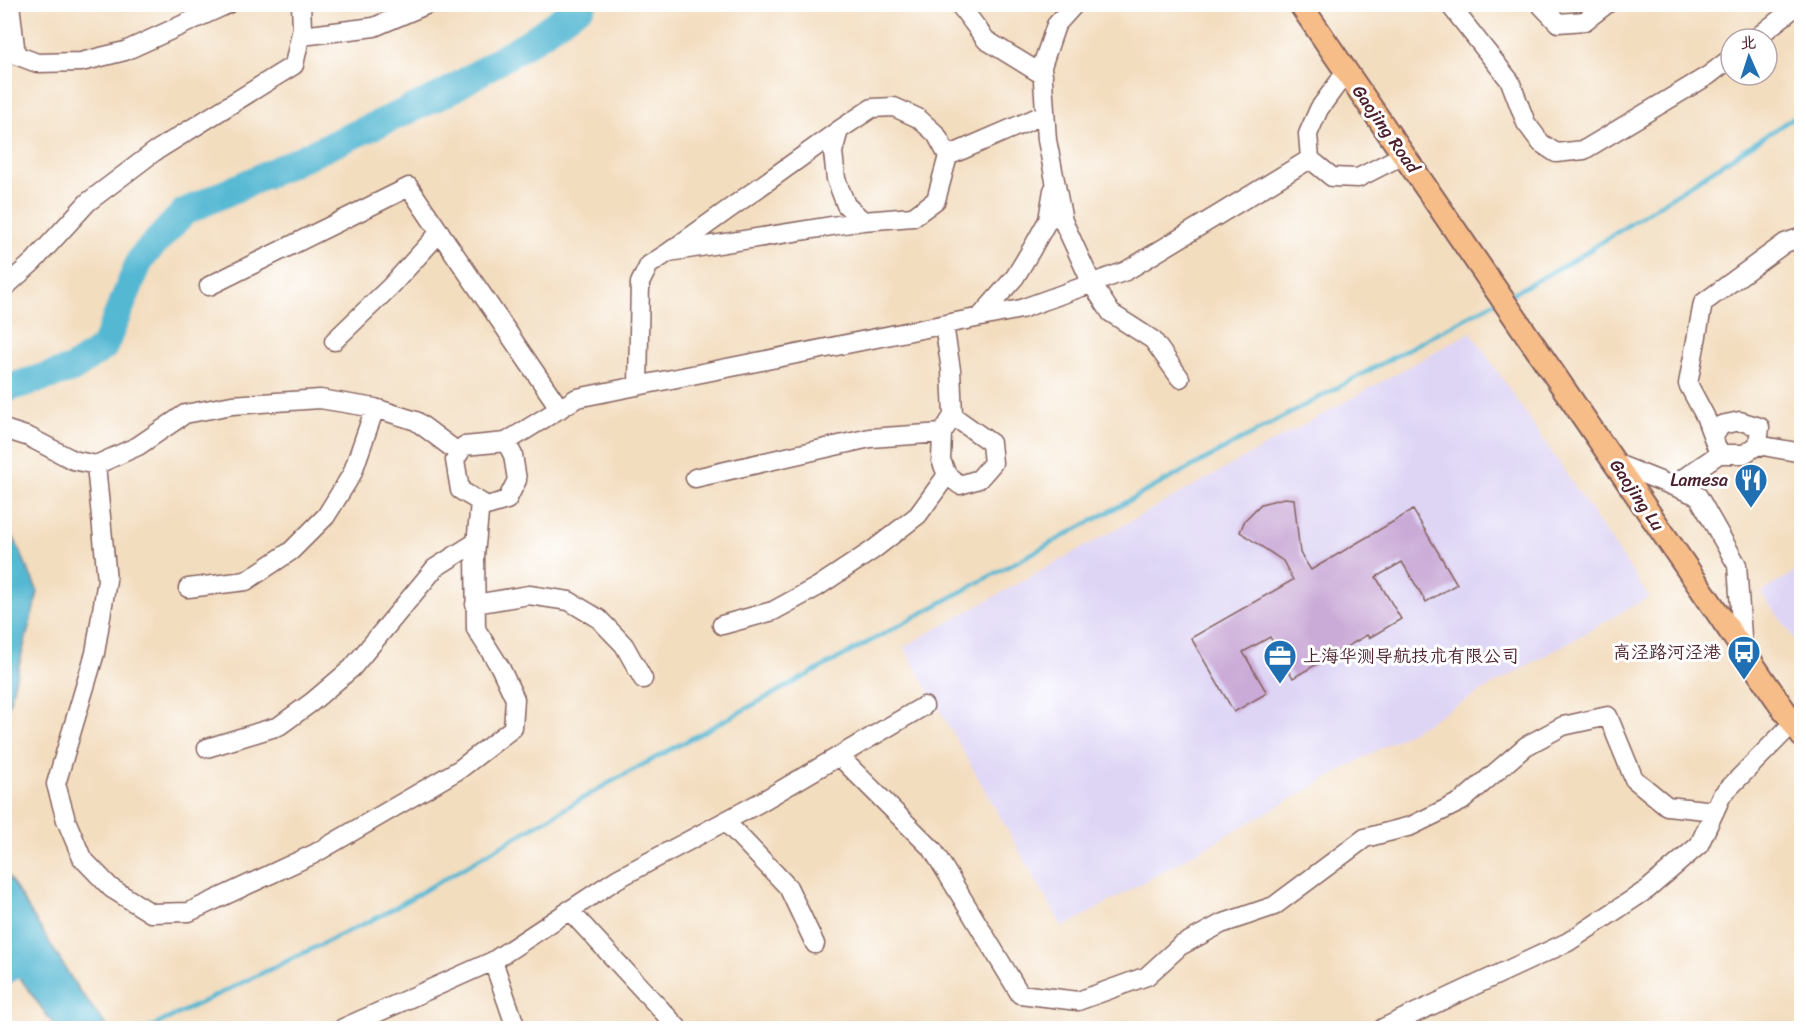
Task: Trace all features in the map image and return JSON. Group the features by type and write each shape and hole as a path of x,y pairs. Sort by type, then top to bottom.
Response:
{"main road":[{"name":"Gaojing Road","path":"1300,4 1472,253"},
{"name":"Gaojing Lu","path":"1472,253 1797,730"}],"lane":[{"path":"10,4 16,55 37,63 81,62 125,51 228,4"},
{"path":"4,288 33,262 88,202 125,173 154,152 294,65 302,28 301,4"},
{"path":"310,35 374,27 428,4"},
{"path":"959,4 986,40 1043,75"},
{"path":"1075,4 1056,25 1042,66 1047,140 1063,221 1092,284 1111,313 1153,340 1180,378"},
{"path":"1449,4 1510,81 1526,123 1540,143 1556,153 1584,150 1719,67"},
{"path":"1540,4 1558,23 1585,21 1607,4"},
{"path":"1770,27 1799,4"},
{"path":"1346,72 1319,109 1308,134 1310,159 1332,177 1358,178 1403,155"},
{"path":"638,386 640,282 649,265 872,108 894,106 918,118 936,134 948,156 936,200 913,217 863,221 669,252"},
{"path":"948,156 1045,114"},
{"path":"839,130 833,152 836,179 846,205 863,221"},
{"path":"506,442 513,455 517,480 507,500 488,506 460,490 454,460 464,446 506,442 577,398 1021,309 1126,271 1310,159"},
{"path":"980,317 1015,277 1048,220 1055,179"},
{"path":"209,286 409,187 560,409"},
{"path":"334,342 390,287 440,231"},
{"path":"1716,446 1705,416 1688,384 1703,303 1785,243 1802,237"},
{"path":"944,325 951,370 953,416 942,433 941,459 947,475 960,485 979,479 993,464 991,444 953,416"},
{"path":"4,429 29,438 73,460 96,465 138,446 185,414 232,405 320,399 375,408 416,421 459,453"},
{"path":"188,588 246,580 291,551 326,516 352,474 375,408"},
{"path":"1672,486 1716,446 1721,425 1740,421 1760,427 1758,445"},
{"path":"695,478 870,438 942,433"},
{"path":"1716,446 1744,454 1758,445 1802,453"},
{"path":"1615,463 1698,496 1737,566 1743,651"},
{"path":"96,465 107,580 95,653 56,784 66,820 82,858 111,888 151,913 189,912 314,854 460,769 513,728 515,699 500,667 476,629 476,542 480,502"},
{"path":"722,625 772,611 817,587 873,550 918,515 947,475"},
{"path":"207,748 279,726 312,702 352,668 435,568 476,542"},
{"path":"475,604 529,595 569,601 599,619 624,645 643,679"},
{"path":"343,1029 493,961 617,879 725,821 924,706"},
{"path":"839,756 933,850 1020,994 1078,1001 1147,976 1180,946 1221,924 1274,906 1365,838 1411,826 1462,801 1526,746 1563,726 1608,716 1634,779 1667,806 1714,812"},
{"path":"1383,1029 1578,935 1648,889 1700,845 1722,795 1797,730"},
{"path":"725,821 788,887 815,944"},
{"path":"569,910 678,1029"},
{"path":"493,961 516,1029"}],"shaded area":[{"path":"1471,332 1649,597 1063,928 904,647"},
{"path":"1801,568 1801,647 1761,593"}],"water":[{"path":"5,533 14,538 38,592 5,719"},
{"path":"5,871 78,989 108,1028 56,1028 5,957"}],"building":[{"path":"1284,498 1294,499 1300,553 1311,570 1413,510 1457,584 1426,602 1402,562 1376,577 1401,619 1369,638 1367,635 1293,678 1270,637 1243,652 1267,693 1234,712 1191,638 1293,580 1283,561 1240,532 1245,520 1261,504"}],"waterway":[{"path":"4,389 72,369 104,347 141,258 184,212 444,94 531,41 583,4"},
{"path":"1508,296 1576,259 1802,112"},
{"path":"149,1028 382,915 609,783 1495,302"},
{"path":"4,978 30,964"}],"place":[{"name":"Lamesa","path":"1751,509"},
{"name":"高泾路河泾港","path":"1744,681"},
{"name":"上海华测导航技术有限公司","path":"1280,685"}]}
